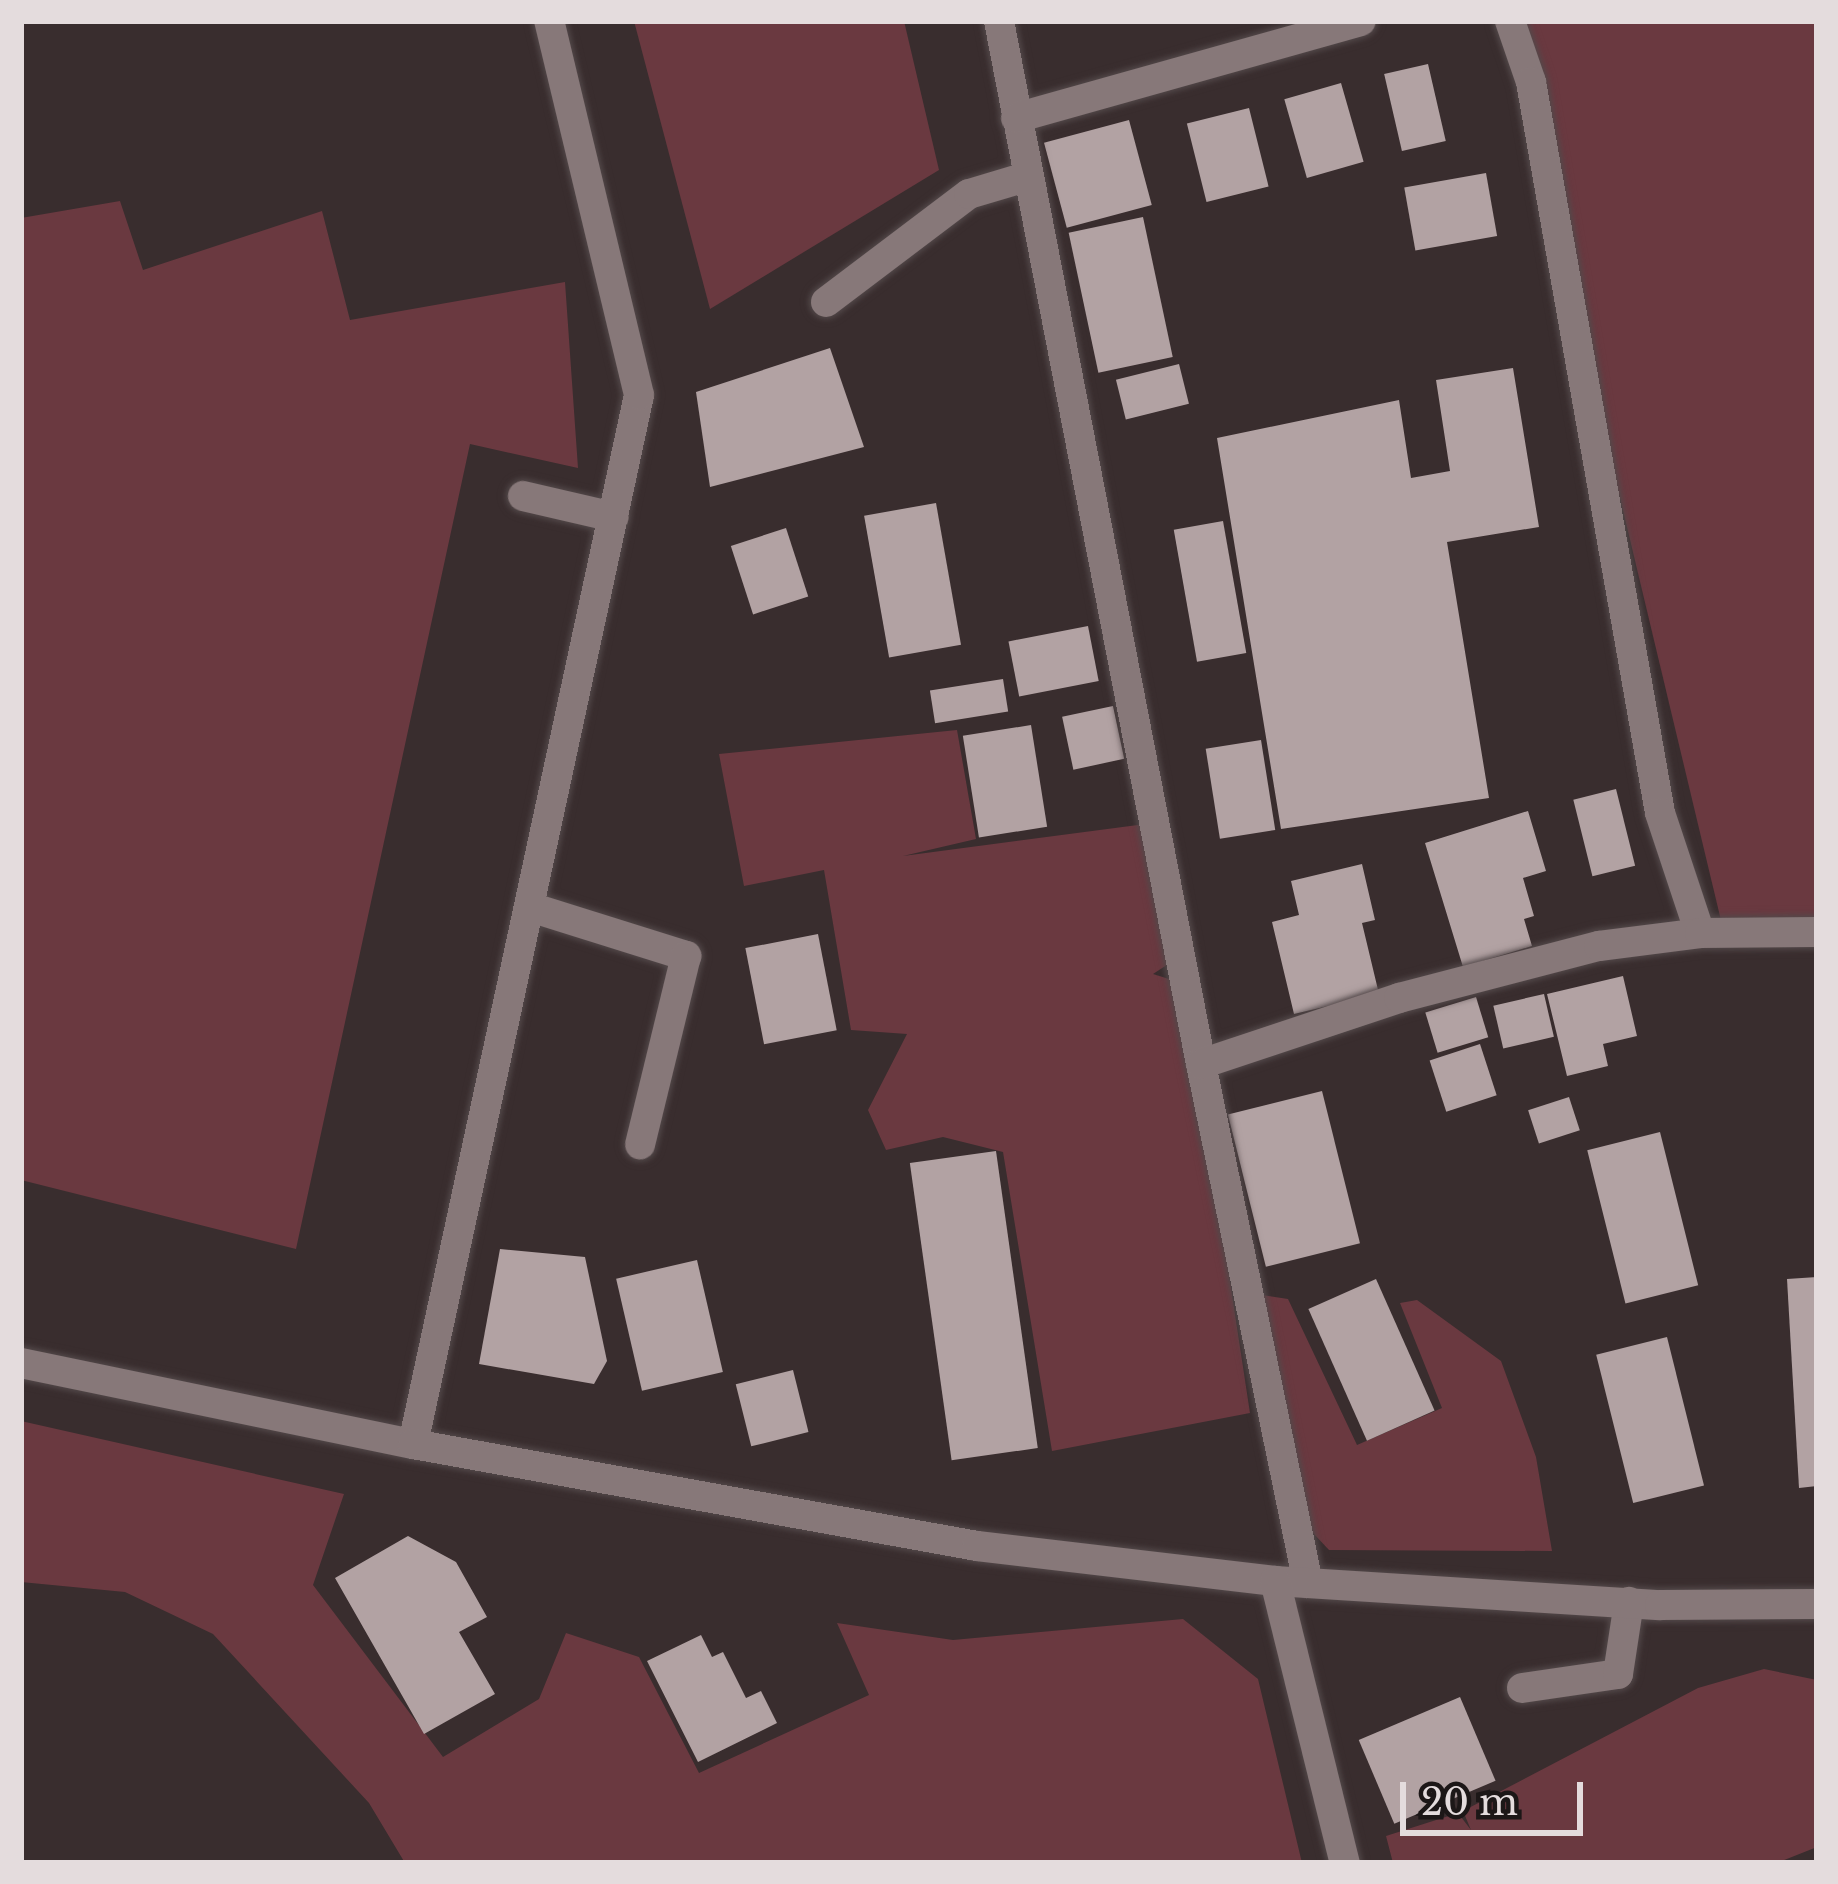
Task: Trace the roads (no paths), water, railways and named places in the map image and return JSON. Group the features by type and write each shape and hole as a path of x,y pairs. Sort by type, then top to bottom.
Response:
{"street":[{"path":"413,1444 640,395 549,21"},
{"path":"999,21 1201,1064 1308,1583"},
{"path":"1016,118 1361,21"},
{"path":"1510,21 1531,82 1660,812 1700,933"},
{"path":"826,302 969,194 1027,177"},
{"path":"523,496 614,517"},
{"path":"530,907 686,956 640,1144"},
{"path":"1201,1064 1488,975 1599,946 1700,933 1817,932"},
{"path":"21,1363 413,1444 977,1546 1275,1581 1629,1602 1817,1604"},
{"path":"1275,1581 1345,1863"},
{"path":"1522,1688 1618,1674 1629,1602"}]}
